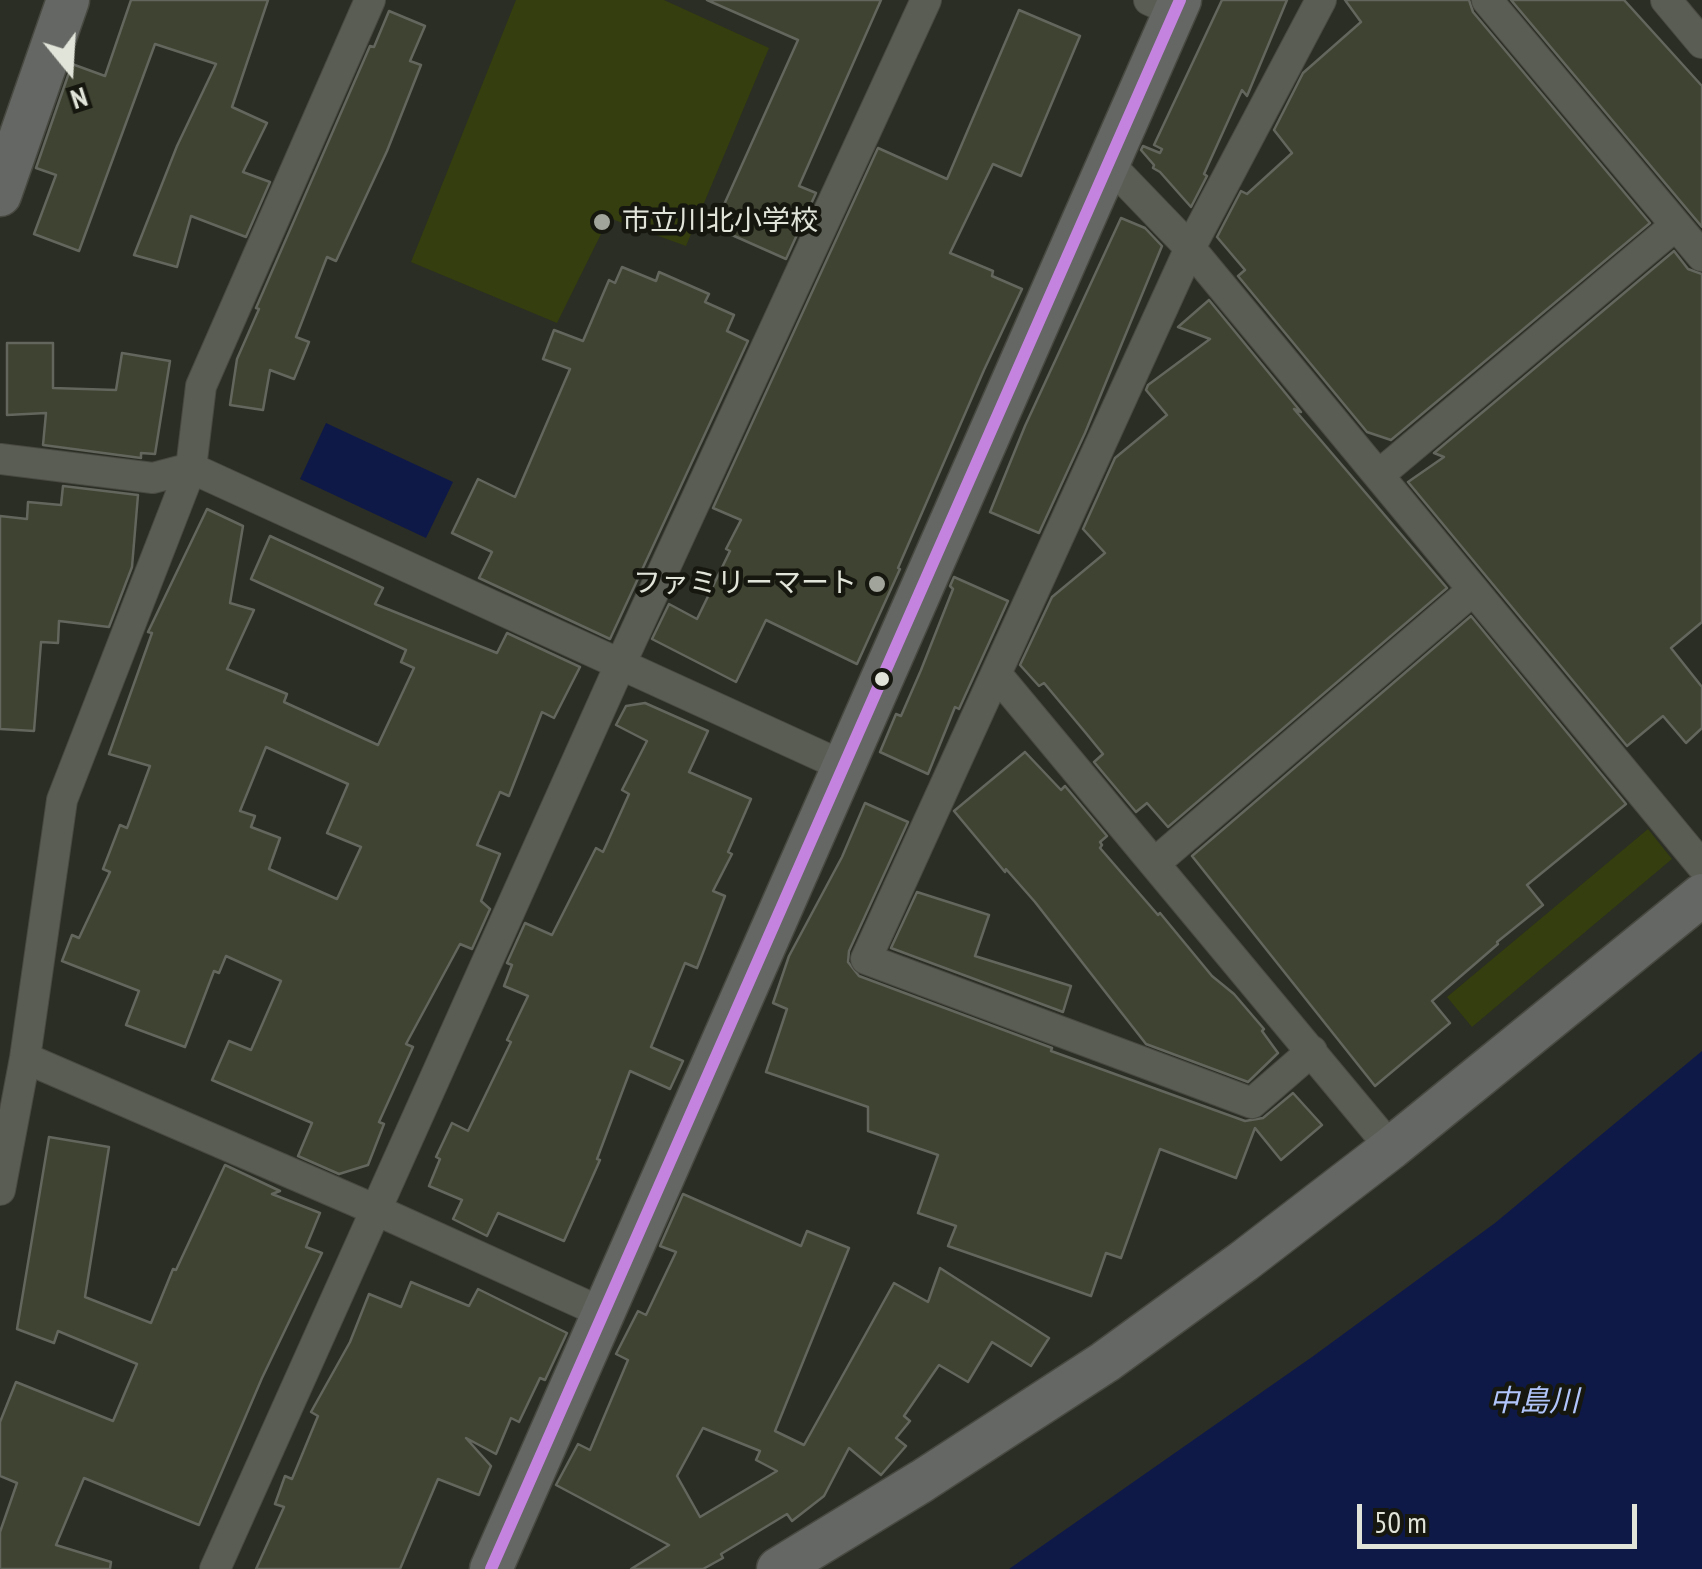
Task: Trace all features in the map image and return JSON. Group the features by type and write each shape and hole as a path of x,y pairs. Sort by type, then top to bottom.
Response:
{"street":[{"path":"0,194 68,0"},
{"path":"0,1190 25,1058 62,800 191,468 201,386 370,0"},
{"path":"215,1569 620,665 926,0"},
{"path":"1312,1050 1252,1104 866,959 1190,248 1321,0"},
{"path":"1487,0 1702,256"},
{"path":"1666,0 1702,43"},
{"path":"490,1569 1110,164 1167,4"},
{"path":"1110,164 1190,248 1702,866"},
{"path":"1380,474 1676,224"},
{"path":"0,459 153,478 191,468 843,766"},
{"path":"1156,862 1473,590"},
{"path":"998,676 1391,1148"},
{"path":"778,1569 922,1482 1105,1362 1244,1261 1391,1148 1702,895"},
{"path":"25,1058 601,1312"}],"green space":[{"path":"516,0 664,0 769,48 686,246 609,218 557,323 411,262"},
{"path":"1648,829 1672,859 1472,1027 1447,997"}],"water":[{"path":"326,423 453,482 426,538 300,479"},
{"name":"中島川","path":"1702,1051 1702,1569 1009,1569 1312,1357 1495,1223"}],"building":[{"path":"131,0 268,0 232,107 267,123 243,172 270,182 246,237 191,216 177,267 134,255 177,146 216,64 155,44 79,251 34,234 56,175 36,168 72,64 105,76"},
{"path":"707,0 881,0 799,186 816,193 786,259 714,227 798,40"},
{"path":"1222,0 1287,0 1247,96 1242,90 1191,207 1141,150 1143,146 1160,153 1162,149 1154,145"},
{"path":"1345,0 1469,0 1473,12 1650,223 1391,440 1367,432 1238,276 1245,270 1217,237 1241,191 1247,194 1292,153 1274,130 1303,73 1361,22"},
{"path":"1511,0 1624,0 1702,86 1702,227"},
{"path":"1019,10 1080,36 1021,176 993,164 950,253 993,271 992,276 1022,289 857,664 766,620 736,682 652,639 669,604 697,619 730,551 726,549 741,520 713,508 878,148 947,179"},
{"path":"389,11 425,26 410,61 421,65 387,151 336,261 327,257 296,337 309,342 294,379 270,370 263,410 230,405 237,359 259,309 256,308 370,46 374,47"},
{"path":"1121,218 1145,228 1162,246 1039,533 990,512 1025,426"},
{"path":"1674,251 1688,269 1702,274 1702,622 1671,648 1702,687 1702,728 1686,743 1663,716 1627,746 1408,482 1444,457 1434,453"},
{"path":"622,267 656,281 659,272 709,294 705,302 734,315 727,331 748,341 610,639 479,578 492,552 452,533 478,479 515,497 570,369 543,359 554,330 583,341 609,280 615,283"},
{"path":"1209,300 1301,412 1294,409 1447,588 1168,827 1147,803 1136,812 1094,762 1103,754 1044,683 1039,686 1020,665 1052,597 1105,553 1083,529 1115,458 1167,415 1146,390 1148,385 1210,339 1178,327"},
{"path":"7,343 53,343 53,388 116,390 122,353 170,361 155,454 141,453 141,458 43,445 46,413 7,415"},
{"path":"63,486 138,495 132,567 109,627 59,621 58,643 41,642 34,731 0,729 0,516 27,519 28,502 61,505"},
{"path":"207,509 243,526 230,603 254,610 227,669 287,694 284,702 378,745 414,668 401,662 406,650 251,579 270,536 383,588 375,604 497,653 507,633 580,667 554,718 542,712 509,796 500,792 477,845 500,854 481,901 490,909 472,949 460,944 406,1044 413,1047 379,1122 384,1124 368,1165 339,1174 298,1156 312,1123 212,1080 229,1041 251,1050 281,981 226,956 219,973 214,971 185,1047 126,1025 139,991 62,961 72,935 79,938 110,872 103,869 120,825 127,828 150,766 109,754 152,633 148,632","holes":["266,747 348,784 327,833 361,847 337,899 269,869 280,838 251,827 255,816 240,811"]},
{"path":"954,577 1008,601 959,709 955,707 928,774 880,752 921,670 953,589 950,586"},
{"path":"1471,616 1626,804 1527,885 1543,905 1432,1001 1450,1023 1375,1086 1192,856"},
{"path":"645,703 708,731 689,772 751,799 728,852 732,854 713,891 725,896 697,968 685,963 651,1047 683,1061 670,1089 630,1071 597,1159 600,1160 564,1241 498,1213 487,1236 453,1219 462,1200 429,1186 440,1159 436,1157 452,1123 468,1131 511,1042 507,1040 528,996 504,986 512,965 507,963 525,923 552,935 596,848 603,852 629,794 622,790 647,741 616,725 626,706"},
{"path":"1025,752 1061,790 1065,786 1107,836 1100,842 1100,848 1264,1029 1278,1053 1248,1082 1146,1044 1035,902 954,811"},
{"path":"865,803 908,822 849,951 848,962 859,976 1245,1121 1263,1118 1293,1093 1322,1125 1281,1160 1255,1128 1236,1178 1160,1149 1121,1258 1106,1253 1091,1296 948,1246 956,1226 918,1213 938,1155 868,1131 868,1107 766,1072 787,1009 773,1003 789,956 842,857"},
{"path":"917,892 989,915 975,956 1071,986 1063,1012 891,948"},
{"path":"49,1137 109,1147 85,1297 151,1323 225,1165 280,1191 272,1194 320,1213 306,1247 322,1253 262,1378 199,1525 84,1478 56,1545 111,1562 110,1569 0,1569 0,1532 17,1483 0,1476 0,1422 16,1382 113,1421 137,1364 58,1331 54,1343 17,1329"},
{"path":"683,1194 801,1246 807,1231 849,1248 775,1431 804,1445 894,1283 928,1302 940,1268 1049,1338 1031,1366 992,1342 968,1382 939,1365 904,1416 910,1421 896,1438 906,1446 881,1475 849,1448 824,1496 792,1521 787,1514 703,1569 631,1569 669,1545 556,1485 578,1444 590,1450 628,1360 616,1354 638,1311 646,1315 676,1252 660,1246","holes":["703,1428 760,1451 756,1460 777,1471 700,1517 677,1476"]},
{"path":"411,1282 469,1306 478,1289 567,1333 545,1380 540,1378 519,1422 511,1418 496,1454 466,1438 491,1466 479,1495 438,1479 400,1569 256,1569 284,1507 275,1504 285,1476 292,1479 318,1416 311,1412 350,1342 369,1294 401,1307"}],"transit line":[{"path":"491,1569 1180,0"}],"place":[{"name":"市立川北小学校","path":"602,222"},
{"name":"ファミリーマート","path":"877,584"}]}
